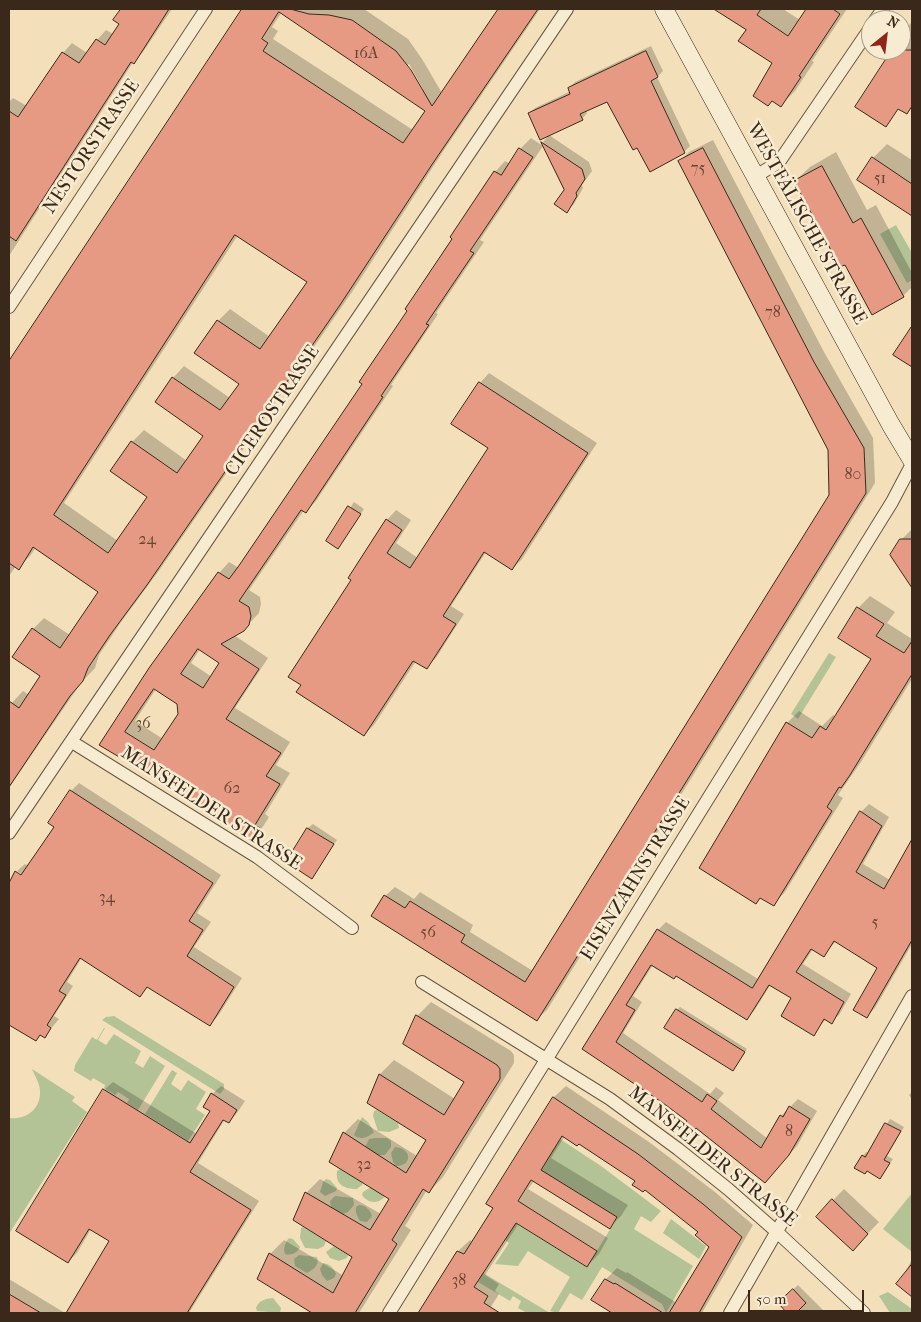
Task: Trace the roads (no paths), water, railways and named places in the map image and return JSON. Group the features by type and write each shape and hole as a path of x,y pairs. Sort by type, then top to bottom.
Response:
{"street":[{"name":"NESTORSTRASSE","path":"9,307 206,9"},
{"name":"CICEROSTRASSE","path":"9,833 567,9"},
{"name":"WESTFÄLISCHE STRASSE","path":"664,9 891,425 912,460"},
{"path":"756,176 779,162 861,42"},
{"name":"EISENZAHNSTRASSE","path":"389,1313 896,495 912,464"},
{"name":"MANSFELDER STRASSE","path":"72,742 257,857 352,928"},
{"name":"MANSFELDER STRASSE","path":"422,982 610,1099 678,1149 778,1232 864,1313"},
{"path":"730,1313 911,1002"}]}
